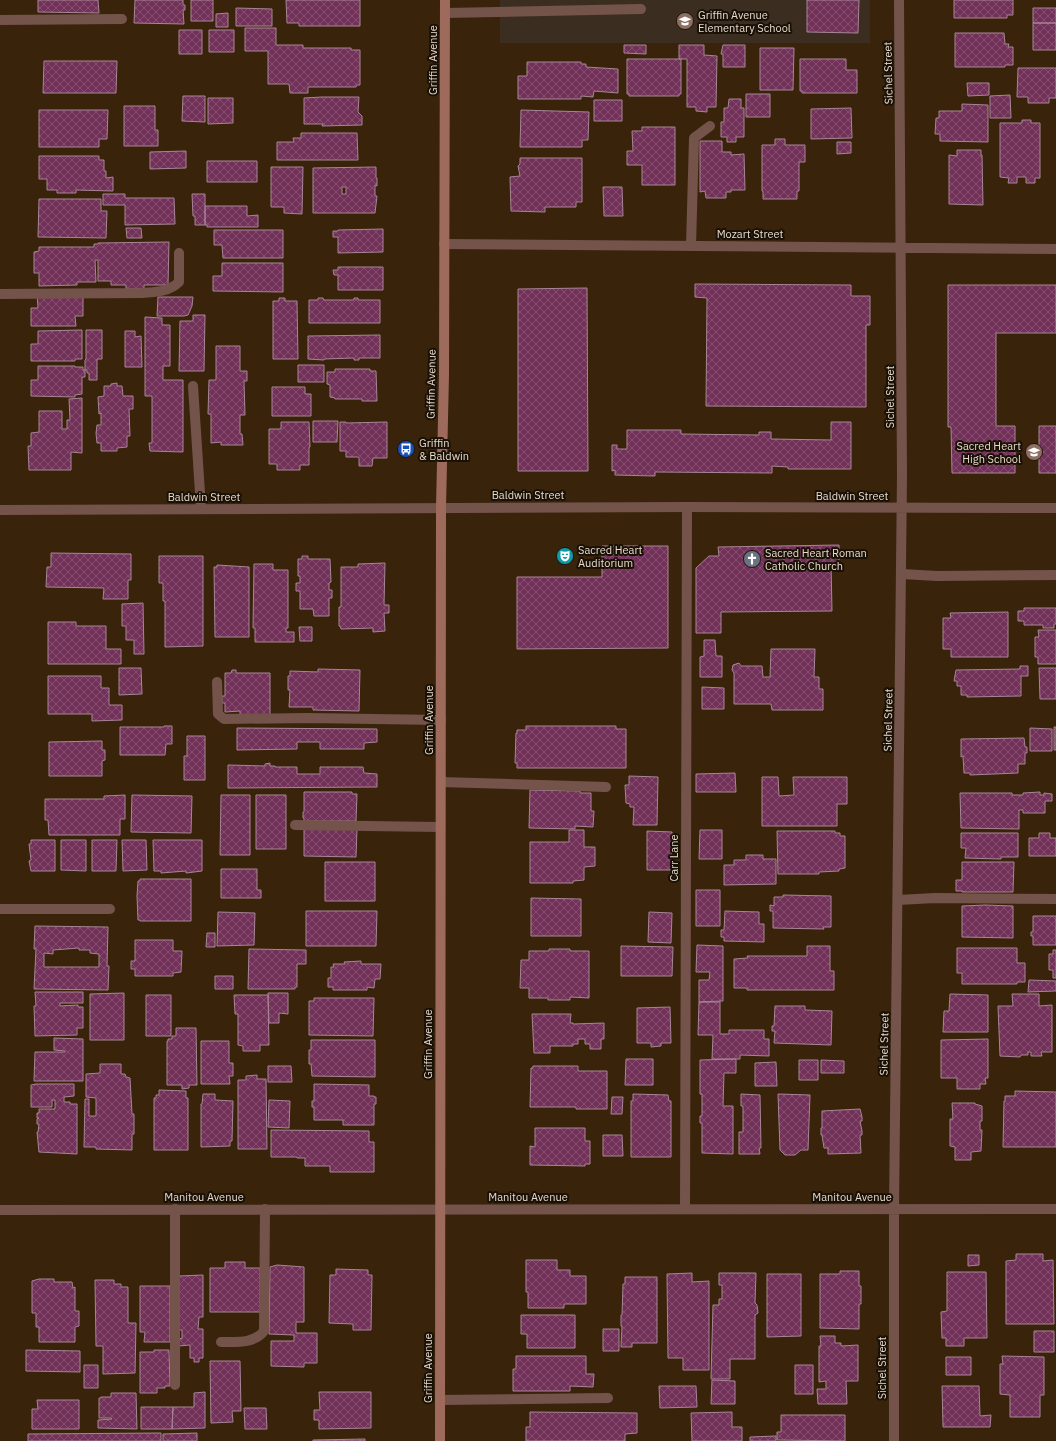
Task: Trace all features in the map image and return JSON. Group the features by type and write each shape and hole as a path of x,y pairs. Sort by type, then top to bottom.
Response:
{"main road":[{"name":"Griffin Avenue","path":"440,1441 441,507 444,375 445,0"}],"street":[{"name":"Sichel Street","path":"894,1441 894,1209 902,574 899,0"},
{"path":"445,13 641,9"},
{"path":"0,20 122,19"},
{"path":"691,246 694,138 710,126"},
{"name":"Mozart Street","path":"444,244 1056,249"},
{"path":"0,294 141,294 164,291 175,286 179,282 179,253"},
{"path":"193,386 201,508"},
{"name":"Baldwin Street","path":"0,510 441,507 1056,508"},
{"name":"Carr Lane","path":"685,1209 687,507"},
{"path":"902,574 937,576 1056,575"},
{"path":"217,682 218,714 224,719 307,718 441,720"},
{"path":"441,782 606,787"},
{"path":"295,825 440,826"},
{"path":"898,900 935,898 1056,899"},
{"path":"0,910 110,909"},
{"path":"175,1209 175,1385"},
{"path":"221,1342 243,1342 259,1337 264,1331 265,1209"},
{"name":"Manitou Avenue","path":"0,1210 1056,1209"},
{"path":"440,1400 608,1398"}],"shaded area":[{"name":"Griffin Avenue Elementary School","path":"500,0 870,0 870,43 500,43"}],"building":[{"path":"38,0 98,0 99,13 38,12"},
{"path":"135,0 183,0 183,5 185,5 185,10 183,10 184,24 134,23"},
{"path":"191,0 213,0 213,21 191,21"},
{"path":"286,0 360,0 360,26 299,26 299,23 287,23"},
{"path":"807,0 859,0 858,33 807,32"},
{"path":"954,0 1013,0 1013,15 1007,15 1007,18 954,18"},
{"path":"236,8 272,9 272,26 236,26"},
{"path":"1033,8 1056,8 1056,23 1033,23"},
{"path":"228,13 228,27 216,27 216,14"},
{"path":"1033,23 1056,23 1056,50 1033,50"},
{"path":"245,28 276,28 276,45 303,45 303,48 351,48 351,50 360,50 360,85 357,85 356,87 308,87 308,93 290,93 289,84 268,84 268,51 245,51"},
{"path":"179,30 202,30 202,54 179,54"},
{"path":"209,30 234,30 234,52 209,52"},
{"path":"955,33 1004,33 1005,44 1009,44 1008,47 1013,47 1013,65 1005,65 1005,67 955,67"},
{"path":"624,45 646,45 646,54 624,53"},
{"path":"679,45 704,45 704,55 717,56 716,107 707,107 707,112 696,111 696,107 687,107 687,59 679,59"},
{"path":"723,45 745,45 745,67 723,67 723,54 721,54"},
{"path":"760,48 794,48 793,90 760,90"},
{"path":"627,59 681,59 681,94 679,94 679,96 629,96 629,94 627,94"},
{"path":"800,59 846,59 846,70 857,70 857,93 802,93 802,91 800,91"},
{"path":"44,61 117,61 116,93 43,93"},
{"path":"527,62 581,62 581,64 586,64 586,67 618,69 618,93 594,91 593,97 581,96 581,99 518,99 518,76 527,76"},
{"path":"1018,68 1056,68 1056,98 1049,98 1049,103 1028,103 1028,97 1017,97"},
{"path":"967,83 989,83 989,95 968,96"},
{"path":"746,94 770,94 770,117 746,117"},
{"path":"1010,95 1011,118 990,118 990,96"},
{"path":"183,96 205,96 205,122 182,121"},
{"path":"359,97 358,112 362,116 362,125 322,126 323,124 304,124 304,98"},
{"path":"208,98 233,98 233,123 208,124"},
{"path":"729,99 741,99 741,108 744,108 744,137 736,137 736,142 727,142 727,137 721,137 721,122 724,122 724,108 728,108"},
{"path":"594,100 622,100 622,121 594,121"},
{"path":"962,104 988,105 988,142 940,141 940,134 935,134 936,118 939,118 939,111 962,111"},
{"path":"124,106 155,106 155,130 158,130 158,146 124,146"},
{"path":"851,108 852,138 811,139 811,109"},
{"path":"39,110 108,110 107,139 99,139 99,147 39,147"},
{"path":"521,110 589,112 588,140 582,140 582,147 520,147"},
{"path":"1022,120 1031,120 1031,123 1040,123 1040,178 1035,178 1035,183 1026,183 1026,177 1017,177 1017,183 1008,183 1009,178 1000,177 1000,123 1022,123"},
{"path":"642,127 675,127 675,185 642,185 642,165 627,165 627,151 633,151 632,131 642,131"},
{"path":"301,133 357,133 358,160 277,160 277,142 294,142 293,138 301,138"},
{"path":"775,139 785,139 785,145 805,145 805,162 799,162 799,191 797,191 797,199 763,199 762,145 775,145"},
{"path":"700,141 722,141 722,152 731,152 731,155 744,154 745,190 731,190 731,192 726,192 726,198 706,198 705,191 700,192"},
{"path":"837,142 851,142 851,153 837,154"},
{"path":"957,150 981,150 983,205 949,204 949,155 957,156"},
{"path":"186,151 186,168 150,169 150,152"},
{"path":"39,156 99,156 99,160 104,160 104,171 106,171 106,178 113,177 113,191 76,190 76,193 57,193 57,190 47,190 47,179 39,179"},
{"path":"520,158 582,158 582,202 576,202 576,207 545,207 545,212 511,211 510,177 520,176 518,166 520,164"},
{"path":"207,161 257,161 257,182 207,182"},
{"path":"271,167 303,167 302,214 284,213 284,207 271,207"},
{"path":"376,167 377,186 375,185 375,196 377,196 375,213 313,213 313,168","holes":["342,187 346,187 346,194 342,194"]},
{"path":"603,187 622,187 623,216 604,216"},
{"path":"103,194 125,194 125,198 174,198 175,224 125,225 125,205 103,205"},
{"path":"192,194 205,194 205,225 195,225"},
{"path":"39,199 101,199 101,211 107,211 106,238 38,237"},
{"path":"205,206 247,206 247,216 258,215 258,227 207,227 207,225 205,225"},
{"path":"126,228 141,228 142,238 127,238"},
{"path":"383,229 383,252 338,253 338,237 333,237 333,231"},
{"path":"214,230 283,230 283,258 223,258 222,245 214,245"},
{"path":"169,242 168,285 144,285 144,289 126,289 126,285 111,285 111,281 98,281 98,260 95,260 96,282 77,282 77,285 39,286 39,273 34,273 34,252 39,251 39,247 94,247 94,244 98,243"},
{"path":"222,263 283,263 283,292 213,291 213,276 222,276"},
{"path":"338,267 383,267 383,290 338,290 338,275 334,275 333,270 338,270"},
{"path":"695,284 851,285 851,296 870,296 870,325 866,325 866,407 706,406 707,298 695,297"},
{"path":"948,285 1056,285 1056,333 996,333 996,426 1015,426 1015,473 952,473 951,427 948,427"},
{"path":"587,288 588,471 518,471 518,289"},
{"path":"37,294 83,297 83,316 75,316 76,326 31,326 31,308 38,308"},
{"path":"158,297 193,297 192,306 188,315 157,316"},
{"path":"279,298 285,298 285,301 297,301 298,359 273,359 273,301 279,301"},
{"path":"318,298 323,298 324,300 354,300 354,298 358,298 358,300 380,300 380,323 309,323 309,300 318,300"},
{"path":"193,315 205,315 204,371 179,371 180,321 193,321"},
{"path":"145,317 162,318 162,325 170,325 170,366 163,366 163,380 183,380 183,452 150,451 149,443 152,443 152,396 145,396"},
{"path":"82,330 82,359 75,359 75,361 31,361 31,344 38,344 38,331"},
{"path":"86,330 102,330 102,359 97,359 97,380 89,380 89,373 85,370"},
{"path":"125,331 135,331 135,337 141,336 142,367 125,367"},
{"path":"380,335 380,358 359,358 359,360 354,360 354,358 324,360 308,359 308,336"},
{"path":"216,346 240,346 240,371 247,371 247,381 244,381 245,415 240,415 240,434 242,434 243,445 221,445 221,442 211,443 211,414 208,414 209,380 216,380"},
{"path":"298,365 324,365 324,382 298,382"},
{"path":"38,366 83,367 83,370 85,370 85,377 82,377 82,394 75,395 75,397 31,396 31,380 38,380"},
{"path":"335,369 370,369 370,371 376,371 377,401 362,401 362,399 335,399 330,397 330,385 327,384 327,372 335,372"},
{"path":"117,383 117,386 122,386 123,396 133,396 133,409 129,409 130,436 127,436 127,447 117,448 117,451 101,451 101,443 97,443 96,433 97,425 101,425 101,413 99,414 98,397 104,396 104,386 111,386 111,384"},
{"path":"272,387 305,387 305,394 311,394 311,416 272,416"},
{"path":"82,398 82,453 71,452 71,470 29,470 28,446 31,446 31,433 39,432 39,411 62,411 62,429 67,429 67,420 70,420 69,399"},
{"path":"313,421 338,421 337,442 313,442"},
{"path":"281,422 309,422 309,465 300,465 300,470 277,470 277,464 269,464 269,429 281,429"},
{"path":"340,422 387,422 387,458 373,458 372,466 359,466 358,457 346,457 346,451 340,451"},
{"path":"831,422 851,422 851,469 788,469 788,467 772,466 772,473 655,472 655,476 615,475 615,470 612,471 612,445 617,445 617,449 627,449 627,430 681,430 681,434 759,435 759,432 771,432 771,439 831,440"},
{"path":"1039,426 1056,426 1056,473 1039,473"},
{"path":"839,545 839,564 831,564 832,611 721,612 721,633 696,633 696,568 709,556 719,556 718,547"},
{"path":"602,546 668,546 668,648 517,649 517,577 602,577"},
{"path":"51,553 131,554 131,580 128,580 128,599 103,599 104,588 46,587 47,567 51,567"},
{"path":"159,556 203,556 203,646 165,647 165,601 163,601 163,583 159,583"},
{"path":"302,556 308,556 308,559 330,559 331,582 329,583 329,590 332,590 332,598 329,598 329,616 314,616 313,609 300,609 300,591 296,591 296,583 300,583 300,576 298,576 298,559 302,559"},
{"path":"385,563 384,605 389,605 389,613 384,613 385,631 373,632 373,628 341,629 339,626 339,607 341,607 341,567 358,567 358,564"},
{"path":"254,564 273,564 273,570 288,570 288,628 286,628 286,632 294,632 294,642 255,642 255,628 253,628"},
{"path":"217,565 249,567 249,637 215,637 214,567 217,567"},
{"path":"143,603 144,654 134,654 134,640 126,640 126,626 122,626 122,604"},
{"path":"1024,608 1056,608 1056,624 1054,624 1054,628 1043,628 1043,625 1024,625 1024,621 1018,621 1018,611 1024,611"},
{"path":"1008,612 1008,657 951,657 951,649 943,649 943,618 951,618 950,613"},
{"path":"48,622 76,622 76,626 106,626 106,649 121,649 121,664 48,664"},
{"path":"299,627 312,627 312,641 300,641"},
{"path":"1038,630 1056,630 1056,664 1038,664 1038,657 1035,657 1035,637 1039,637"},
{"path":"704,640 715,640 716,656 722,656 722,677 700,677 700,657 704,656"},
{"path":"771,649 815,649 814,677 819,677 819,689 823,689 823,710 772,710 771,704 734,704 733,665 739,663 741,666 762,666 763,677 770,677"},
{"path":"1020,666 1028,666 1028,676 1021,676 1021,696 967,697 967,695 961,695 961,686 957,686 957,681 954,681 956,670 1020,669"},
{"path":"119,668 141,668 142,694 119,695"},
{"path":"1039,668 1056,668 1056,699 1040,699"},
{"path":"318,669 360,670 359,711 313,710 313,707 289,707 290,690 288,690 288,676 290,676 290,671 318,672"},
{"path":"232,670 236,670 236,673 270,673 270,715 240,715 240,711 225,712 225,703 222,703 222,696 225,696 225,673 231,673"},
{"path":"48,676 101,676 101,688 109,688 109,705 122,705 122,720 92,721 92,714 48,714"},
{"path":"702,687 724,688 724,709 702,709"},
{"path":"172,726 172,744 166,744 165,755 120,755 120,727"},
{"path":"526,726 616,726 616,729 626,729 626,768 517,768 517,763 515,763 516,733 517,730 526,730"},
{"path":"1054,727 1056,727 1056,750 1054,750"},
{"path":"237,728 377,729 377,742 364,743 364,749 320,749 320,742 297,742 297,749 237,750"},
{"path":"1030,728 1052,729 1052,751 1030,751"},
{"path":"187,736 205,736 205,780 184,780 184,756 187,756"},
{"path":"1024,738 1027,753 1025,753 1025,764 1018,764 1018,773 970,775 970,773 964,773 963,756 961,757 961,739"},
{"path":"102,741 102,750 105,750 105,760 102,761 102,776 49,776 49,742"},
{"path":"270,763 270,766 275,767 297,767 297,774 320,774 320,767 363,767 364,773 377,774 377,787 228,788 228,765 265,766 265,764"},
{"path":"735,773 736,792 696,792 696,774"},
{"path":"629,776 658,777 657,825 633,825 634,807 630,807 630,804 626,803 625,785 629,785"},
{"path":"762,777 778,777 779,796 794,795 793,777 847,777 847,804 837,804 837,826 762,826"},
{"path":"530,790 580,791 580,793 591,793 591,811 594,811 593,827 575,826 575,829 529,828"},
{"path":"304,792 352,792 352,794 357,794 356,821 304,821"},
{"path":"1040,792 1040,795 1044,795 1044,793 1052,794 1052,801 1045,801 1045,813 1023,813 1023,810 1019,810 1019,829 961,828 960,793 1012,793 1012,795 1023,795 1023,793"},
{"path":"125,795 125,819 120,819 120,835 49,835 48,820 45,820 45,799 104,799 104,796"},
{"path":"132,795 192,796 191,833 131,832"},
{"path":"221,795 250,795 250,855 220,855"},
{"path":"256,795 286,795 286,849 256,849"},
{"path":"304,829 357,829 356,857 304,856"},
{"path":"569,830 584,830 584,847 595,847 595,866 584,867 584,880 573,881 573,883 530,883 530,842 569,842"},
{"path":"700,830 722,830 722,859 699,859"},
{"path":"647,831 672,832 672,870 647,870"},
{"path":"777,831 835,831 835,833 840,833 840,836 845,836 845,868 839,869 839,871 819,872 819,874 778,874"},
{"path":"961,833 1018,833 1018,857 1001,857 1001,859 965,858 966,848 961,848"},
{"path":"1039,833 1050,833 1050,838 1056,838 1056,856 1029,856 1029,838 1039,838"},
{"path":"31,840 55,840 55,871 31,871 29,861 31,860 29,844 31,844"},
{"path":"61,840 86,840 86,871 61,870"},
{"path":"92,840 117,840 116,871 92,871"},
{"path":"122,840 146,840 147,870 123,871"},
{"path":"153,840 202,840 202,871 186,873 186,871 161,873 161,871 154,871"},
{"path":"746,855 763,855 763,859 776,859 776,884 724,885 724,865 734,865 734,860 746,860"},
{"path":"325,862 375,862 375,901 325,901"},
{"path":"962,862 1014,862 1013,892 956,891 956,880 962,880"},
{"path":"221,869 257,869 257,890 261,890 261,898 221,898"},
{"path":"140,879 191,879 191,921 138,920 137,896 138,881 140,881"},
{"path":"696,890 720,890 720,926 696,926"},
{"path":"783,895 831,896 831,927 823,927 824,929 773,928 773,911 770,911 770,905 774,906 774,897 783,897"},
{"path":"531,898 581,899 581,936 531,936"},
{"path":"962,906 1013,906 1013,938 962,937"},
{"path":"306,911 377,911 376,946 306,946"},
{"path":"725,911 759,912 759,924 764,924 764,942 724,941 724,937 721,937 721,930 724,930"},
{"path":"218,912 255,913 254,945 217,946"},
{"path":"649,912 672,913 671,943 648,942"},
{"path":"1033,916 1056,916 1056,945 1033,945 1033,936 1031,936 1031,932 1033,932"},
{"path":"35,926 108,927 108,990 34,989 36,949 34,949","holes":["79,948 79,950 90,950 90,953 99,954 99,967 44,967 44,953 53,954 53,950"]},
{"path":"207,933 215,933 215,947 206,947"},
{"path":"135,940 173,940 173,951 182,951 181,972 173,973 173,976 135,976 135,969 131,969 131,961 135,961"},
{"path":"697,945 723,946 723,1001 699,1002 699,980 709,980 710,972 696,972"},
{"path":"621,946 673,947 672,976 621,976"},
{"path":"807,946 830,946 830,971 834,971 834,990 747,990 747,988 734,988 734,959 748,958 747,956 807,956"},
{"path":"957,948 1017,948 1017,963 1025,963 1025,982 1017,982 1017,984 962,984 962,973 957,973"},
{"path":"249,949 306,950 306,964 297,964 297,987 295,987 295,989 248,989"},
{"path":"549,949 589,951 589,998 570,997 570,1000 548,1000 548,998 529,998 529,988 520,988 521,960 529,960 529,951 549,951"},
{"path":"1053,950 1056,950 1056,978 1053,978 1053,970 1049,970 1049,954 1053,954"},
{"path":"361,961 361,964 381,964 380,979 375,979 374,988 367,987 367,990 333,990 333,987 328,987 328,978 331,978 331,967 334,967 333,964 345,964 344,962"},
{"path":"215,976 233,976 233,989 215,989"},
{"path":"1029,980 1056,981 1056,991 1028,992"},
{"path":"35,992 83,992 83,1003 60,1003 60,1006 78,1005 78,1007 83,1007 83,1028 77,1028 77,1035 35,1036"},
{"path":"124,993 124,1040 90,1040 90,994"},
{"path":"268,993 288,993 288,1014 279,1013 279,1023 269,1023"},
{"path":"950,994 988,995 988,1032 943,1032 944,1011 949,1011"},
{"path":"1012,994 1039,994 1039,1006 1052,1005 1052,1052 1041,1052 1042,1056 1031,1056 1031,1052 1028,1052 1028,1055 1021,1055 1020,1057 1000,1056 998,1006 1013,1006"},
{"path":"146,995 171,995 171,1036 146,1036"},
{"path":"234,995 268,995 269,1045 260,1045 260,1051 243,1051 243,1046 238,1045 238,1014 235,1014"},
{"path":"314,998 374,998 373,1036 309,1035 309,1001 314,1001"},
{"path":"699,1002 720,1002 720,1034 729,1034 729,1030 764,1030 764,1039 769,1039 769,1056 740,1055 740,1059 712,1059 713,1035 698,1035"},
{"path":"775,1006 805,1006 805,1010 832,1011 831,1045 774,1043 775,1031 772,1031 772,1026 774,1026"},
{"path":"670,1007 671,1043 661,1043 661,1046 651,1047 651,1043 637,1043 637,1008"},
{"path":"532,1014 571,1014 570,1023 573,1024 604,1023 604,1039 601,1039 601,1049 590,1049 590,1044 585,1044 585,1039 578,1039 578,1044 573,1044 573,1046 550,1046 550,1053 534,1053"},
{"path":"176,1028 196,1028 197,1085 189,1085 189,1088 182,1089 182,1085 167,1085 167,1041 168,1039 172,1039 172,1036 176,1036"},
{"path":"54,1038 83,1039 83,1081 34,1081 35,1052 65,1052 54,1050"},
{"path":"988,1039 988,1078 985,1078 986,1084 980,1084 980,1089 957,1089 957,1078 941,1078 941,1040"},
{"path":"311,1040 375,1040 375,1077 312,1076 311,1064 309,1064"},
{"path":"201,1041 229,1041 229,1063 233,1063 233,1076 229,1076 230,1084 201,1084"},
{"path":"626,1059 653,1059 653,1085 625,1085"},
{"path":"736,1059 736,1073 724,1073 723,1106 733,1106 733,1154 702,1153 702,1123 700,1123 700,1116 702,1116 702,1094 700,1094 700,1060"},
{"path":"799,1060 818,1060 818,1080 799,1080"},
{"path":"821,1060 844,1061 844,1073 821,1073"},
{"path":"776,1062 777,1086 755,1086 755,1063"},
{"path":"100,1064 121,1064 121,1074 125,1074 126,1077 130,1078 132,1114 134,1114 132,1150 96,1149 96,1147 84,1147 85,1099 89,1099 89,1116 96,1116 96,1098 86,1097 86,1074 100,1073"},
{"path":"268,1066 291,1066 292,1082 268,1082"},
{"path":"533,1066 578,1066 578,1071 607,1071 607,1109 530,1107 531,1068 533,1068"},
{"path":"257,1075 257,1079 266,1079 267,1149 238,1149 238,1080 246,1080 246,1076"},
{"path":"74,1084 74,1096 64,1097 64,1102 77,1104 77,1154 39,1152 37,1132 39,1124 37,1124 37,1119 39,1118 37,1118 37,1113 39,1113 39,1109 55,1109 55,1100 52,1100 52,1107 31,1107 31,1085"},
{"path":"314,1084 369,1085 369,1096 376,1097 376,1104 374,1104 374,1125 343,1125 343,1120 314,1120 314,1107 312,1107 312,1101 314,1101"},
{"path":"159,1090 186,1091 186,1098 188,1098 188,1150 154,1150 154,1098 156,1098 156,1095 159,1095"},
{"path":"1015,1091 1056,1092 1056,1147 1003,1147 1005,1096 1015,1096"},
{"path":"203,1094 215,1094 215,1100 233,1101 232,1141 230,1141 230,1146 201,1147 201,1104"},
{"path":"633,1094 668,1095 669,1101 671,1101 671,1157 631,1157 631,1101 633,1101"},
{"path":"741,1094 760,1095 760,1154 739,1154 739,1132 743,1132 743,1106 741,1106"},
{"path":"778,1094 810,1095 808,1150 801,1150 795,1155 785,1155 780,1150"},
{"path":"612,1097 623,1097 622,1114 611,1114"},
{"path":"269,1100 290,1101 289,1128 268,1127"},
{"path":"952,1103 975,1103 982,1106 982,1121 980,1121 980,1130 982,1130 981,1151 971,1152 971,1160 955,1160 955,1147 950,1146 950,1119 953,1119"},
{"path":"860,1109 862,1117 862,1121 860,1121 862,1131 862,1135 860,1135 861,1153 828,1154 828,1148 824,1148 821,1135 822,1111"},
{"path":"535,1128 585,1128 585,1141 590,1141 590,1164 585,1164 585,1166 530,1165 530,1146 535,1147"},
{"path":"271,1130 369,1131 369,1142 374,1142 374,1172 330,1172 330,1166 305,1166 305,1158 271,1157"},
{"path":"603,1135 622,1135 623,1156 603,1156"},
{"path":"1016,1254 1043,1254 1043,1261 1053,1260 1054,1324 1006,1324 1006,1261 1016,1260"},
{"path":"968,1255 979,1255 979,1265 968,1266"},
{"path":"526,1260 557,1260 557,1270 570,1270 570,1276 586,1276 586,1304 564,1304 564,1308 528,1308 528,1292 526,1292"},
{"path":"225,1262 245,1262 245,1268 260,1268 260,1312 210,1312 210,1268 225,1268"},
{"path":"277,1265 304,1267 304,1322 296,1322 296,1333 317,1333 317,1363 304,1363 304,1367 271,1366 271,1341 294,1341 294,1335 269,1334 270,1267"},
{"path":"336,1269 368,1270 368,1275 372,1275 371,1330 353,1330 353,1324 329,1323 330,1275 336,1275"},
{"path":"840,1271 859,1271 861,1304 859,1304 859,1329 820,1328 820,1274 840,1274"},
{"path":"947,1272 986,1272 987,1338 964,1338 964,1346 946,1346 946,1338 942,1338 941,1312 947,1311"},
{"path":"692,1273 692,1282 709,1281 709,1370 683,1370 683,1358 668,1358 667,1274"},
{"path":"719,1273 756,1273 755,1303 757,1305 758,1313 755,1315 755,1359 730,1359 730,1379 711,1379 713,1305 719,1305 719,1299 722,1299 722,1285 719,1285"},
{"path":"767,1274 801,1274 801,1336 767,1337"},
{"path":"203,1275 203,1317 199,1317 198,1329 203,1329 203,1358 199,1358 199,1362 194,1362 194,1358 190,1358 190,1345 179,1346 179,1338 182,1339 182,1330 179,1330 179,1276"},
{"path":"625,1277 657,1277 657,1343 632,1343 632,1347 621,1347 621,1315 623,1284 625,1284"},
{"path":"39,1279 54,1279 54,1282 72,1282 73,1288 75,1287 75,1311 79,1311 79,1326 75,1327 75,1342 39,1342 39,1327 36,1327 36,1313 32,1313 32,1281"},
{"path":"95,1280 114,1280 114,1284 121,1284 121,1287 128,1287 128,1323 136,1323 135,1373 103,1374 103,1346 96,1346"},
{"path":"140,1286 170,1286 170,1342 144,1342 145,1332 140,1332"},
{"path":"521,1315 575,1315 575,1348 527,1348 527,1334 521,1334"},
{"path":"603,1329 619,1329 619,1351 603,1351"},
{"path":"1034,1331 1054,1331 1054,1352 1034,1352"},
{"path":"820,1336 835,1336 835,1343 841,1343 841,1346 858,1345 858,1381 846,1381 847,1404 818,1404 817,1389 826,1389 826,1381 819,1382 819,1346 821,1346"},
{"path":"26,1350 80,1351 80,1372 26,1371"},
{"path":"154,1350 169,1350 170,1386 165,1386 165,1388 157,1388 157,1393 140,1393 140,1352 154,1352"},
{"path":"516,1356 586,1356 586,1374 594,1374 593,1387 570,1386 570,1391 513,1391 513,1369 516,1369"},
{"path":"1002,1356 1044,1357 1044,1395 1040,1395 1040,1417 1010,1417 1010,1395 1000,1394 1000,1364 1003,1364"},
{"path":"946,1357 971,1357 971,1375 946,1375"},
{"path":"210,1361 240,1361 241,1411 232,1411 233,1422 211,1423"},
{"path":"84,1365 98,1365 98,1388 84,1388"},
{"path":"795,1365 813,1365 813,1394 795,1394"},
{"path":"712,1380 735,1381 735,1404 711,1404"},
{"path":"659,1386 696,1386 697,1407 660,1408"},
{"path":"942,1386 979,1386 980,1416 991,1415 990,1427 943,1427"},
{"path":"205,1392 205,1428 172,1429 173,1407 194,1407 194,1393"},
{"path":"319,1392 371,1392 371,1428 319,1429 319,1420 314,1420 314,1410 320,1410"},
{"path":"111,1393 136,1393 137,1429 98,1428 98,1420 112,1419 99,1418 99,1398 111,1397"},
{"path":"37,1400 79,1400 79,1429 32,1429 32,1409 38,1409"},
{"path":"141,1407 173,1407 172,1429 141,1429"},
{"path":"244,1408 266,1408 267,1429 245,1429"},
{"path":"530,1412 637,1413 637,1433 625,1434 625,1441 526,1441 526,1427 530,1427"},
{"path":"732,1412 732,1427 742,1427 742,1441 692,1441 691,1413"},
{"path":"781,1415 845,1415 845,1441 777,1440 777,1432 781,1432"},
{"path":"161,1433 161,1441 28,1441 28,1434"},
{"path":"197,1433 197,1441 163,1441 163,1434"},
{"path":"776,1436 776,1441 750,1441 750,1437"},
{"path":"365,1439 365,1441 313,1441 313,1440"}],"place":[{"name":"Griffin Avenue Elementary School","path":"685,21"},
{"name":"Griffin & Baldwin","path":"406,449"},
{"name":"Sacred Heart High School","path":"1034,452"},
{"name":"Sacred Heart Auditorium","path":"565,556"},
{"name":"Sacred Heart Roman Catholic Church","path":"752,559"}]}
